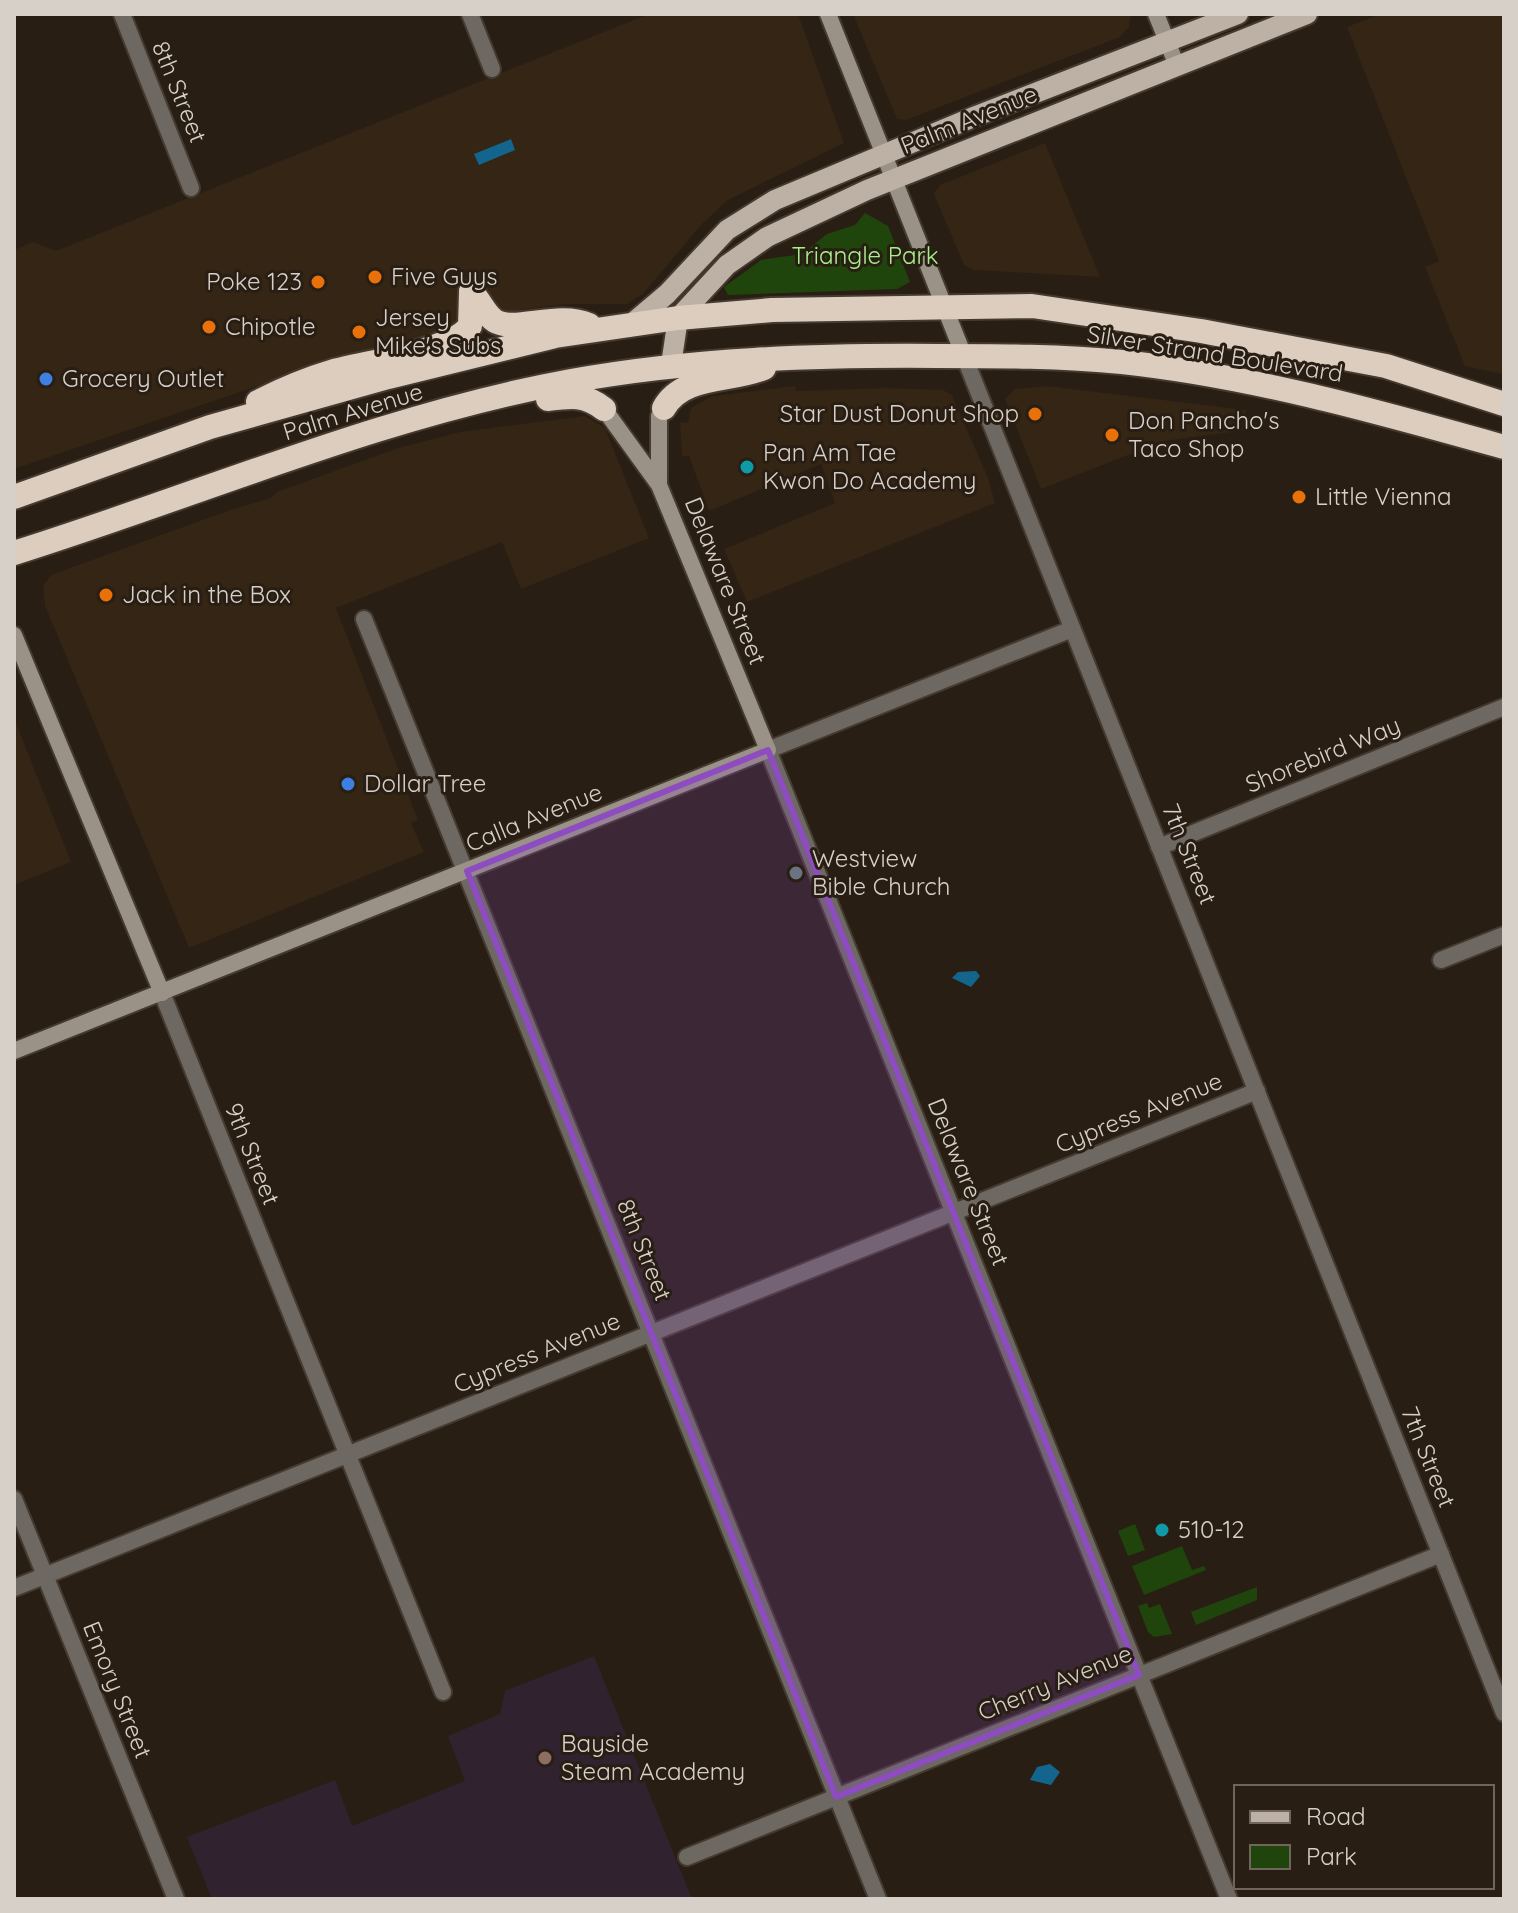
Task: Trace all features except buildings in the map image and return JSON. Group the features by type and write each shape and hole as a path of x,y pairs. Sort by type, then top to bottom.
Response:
{"highway":[{"path":"210,427 292,385 454,340 470,326 471,292 498,323 578,320 598,329"},
{"name":"Silver Strand Boulevard","path":"678,318 772,310 1032,306 1277,344 1386,366 1504,404"},
{"name":"Palm Avenue","path":"14,497 210,427 388,377 598,329 678,318"},
{"name":"Silver Strand Boulevard","path":"671,365 784,358 964,356 1123,362 1373,410 1504,447"},
{"path":"664,408 671,395 691,385 759,371 784,358"},
{"name":"Palm Avenue","path":"14,553 354,437 569,381 671,365"},
{"path":"490,400 527,401 577,396 591,399 604,409"}],"main road":[{"name":"Palm Avenue","path":"628,327 667,294 709,247 748,215 798,188 1238,14"},
{"name":"Palm Avenue","path":"678,318 727,265 767,237 895,179 1307,14"},
{"path":"1036,92 1046,119"},
{"path":"671,365 678,318"}],"street":[{"name":"8th Street","path":"122,14 191,188"},
{"path":"470,14 492,69"},
{"name":"7th Street","path":"828,14 1504,1713"},
{"path":"1156,14 1177,66"},
{"name":"Delaware Street","path":"659,485 659,416 664,408"},
{"name":"Delaware Street","path":"604,409 659,485 1229,1899"},
{"name":"8th Street","path":"364,619 878,1899"},
{"name":"Calla Avenue","path":"14,1051 1072,629"},
{"name":"9th Street","path":"14,635 162,993 443,1692"},
{"name":"Shorebird Way","path":"1159,847 1504,707"},
{"path":"1441,960 1504,935"},
{"name":"Cypress Avenue","path":"14,1588 1257,1091"},
{"name":"Emory Street","path":"14,1499 176,1899"},
{"name":"Cherry Avenue","path":"687,1857 1441,1554"}],"highlighted area":[{"path":"768,750 1139,1675 836,1797 467,871"}],"shaded area":[{"path":"649,14 798,14 844,143 728,200 700,226 643,294 627,304 566,304 524,309 331,361 14,469 14,250 33,242 56,251"},
{"path":"853,14 1131,14 1129,27 1120,37 906,120 897,119"},
{"path":"1380,14 1504,14 1502,374 1465,366 1425,267 1439,261 1347,27"},
{"path":"1045,143 1100,277 974,270 964,265 934,194 940,185"},
{"path":"795,386 796,391 887,388 943,390 952,395 988,478 995,503 747,602 724,549 835,503 821,464 709,511 689,456 682,456 680,422 688,423 691,408 712,396"},
{"path":"1047,386 1246,410 1246,430 1164,441 1041,489 1005,399 1015,389"},
{"path":"585,416 605,428 649,538 521,589 502,542 336,608 418,820 411,823 424,852 189,948 45,606 43,586 51,575 271,498 277,492 395,449 460,432"},
{"path":"14,718 71,862 14,885"},
{"name":"Bayside Steam Academy","path":"594,1656 692,1899 212,1899 187,1837 335,1780 352,1826 465,1781 448,1736 500,1714 505,1691"}],"green space":[{"name":"Triangle Park","path":"865,213 888,226 910,282 897,289 728,295 724,287 761,260 802,254 827,234 855,225"},
{"path":"1135,1524 1145,1550 1128,1556 1118,1531"},
{"path":"1182,1546 1192,1570 1204,1566 1206,1570 1144,1595 1132,1566"},
{"path":"1257,1587 1257,1600 1196,1625 1191,1612"},
{"path":"1147,1603 1149,1608 1160,1604 1172,1634 1154,1637 1148,1632 1138,1606"}],"water":[{"path":"511,139 515,150 479,165 474,154"},
{"path":"976,971 980,976 971,987 952,978 958,972"},
{"path":"1050,1764 1060,1772 1051,1785 1030,1780 1037,1767"}],"place":[{"name":"Five Guys","path":"375,277"},
{"name":"Poke 123","path":"318,282"},
{"name":"Chipotle","path":"209,327"},
{"name":"Jersey Mike's Subs","path":"359,332"},
{"name":"Grocery Outlet","path":"46,379"},
{"name":"Star Dust Donut Shop","path":"1035,414"},
{"name":"Don Pancho's Taco Shop","path":"1112,435"},
{"name":"Pan Am Tae Kwon Do Academy","path":"747,467"},
{"name":"Little Vienna","path":"1299,497"},
{"name":"Jack in the Box","path":"106,595"},
{"name":"Dollar Tree","path":"348,784"},
{"name":"Westview Bible Church","path":"796,873"},
{"name":"510-12","path":"1162,1530"},
{"name":"Bayside Steam Academy","path":"545,1758"}]}
